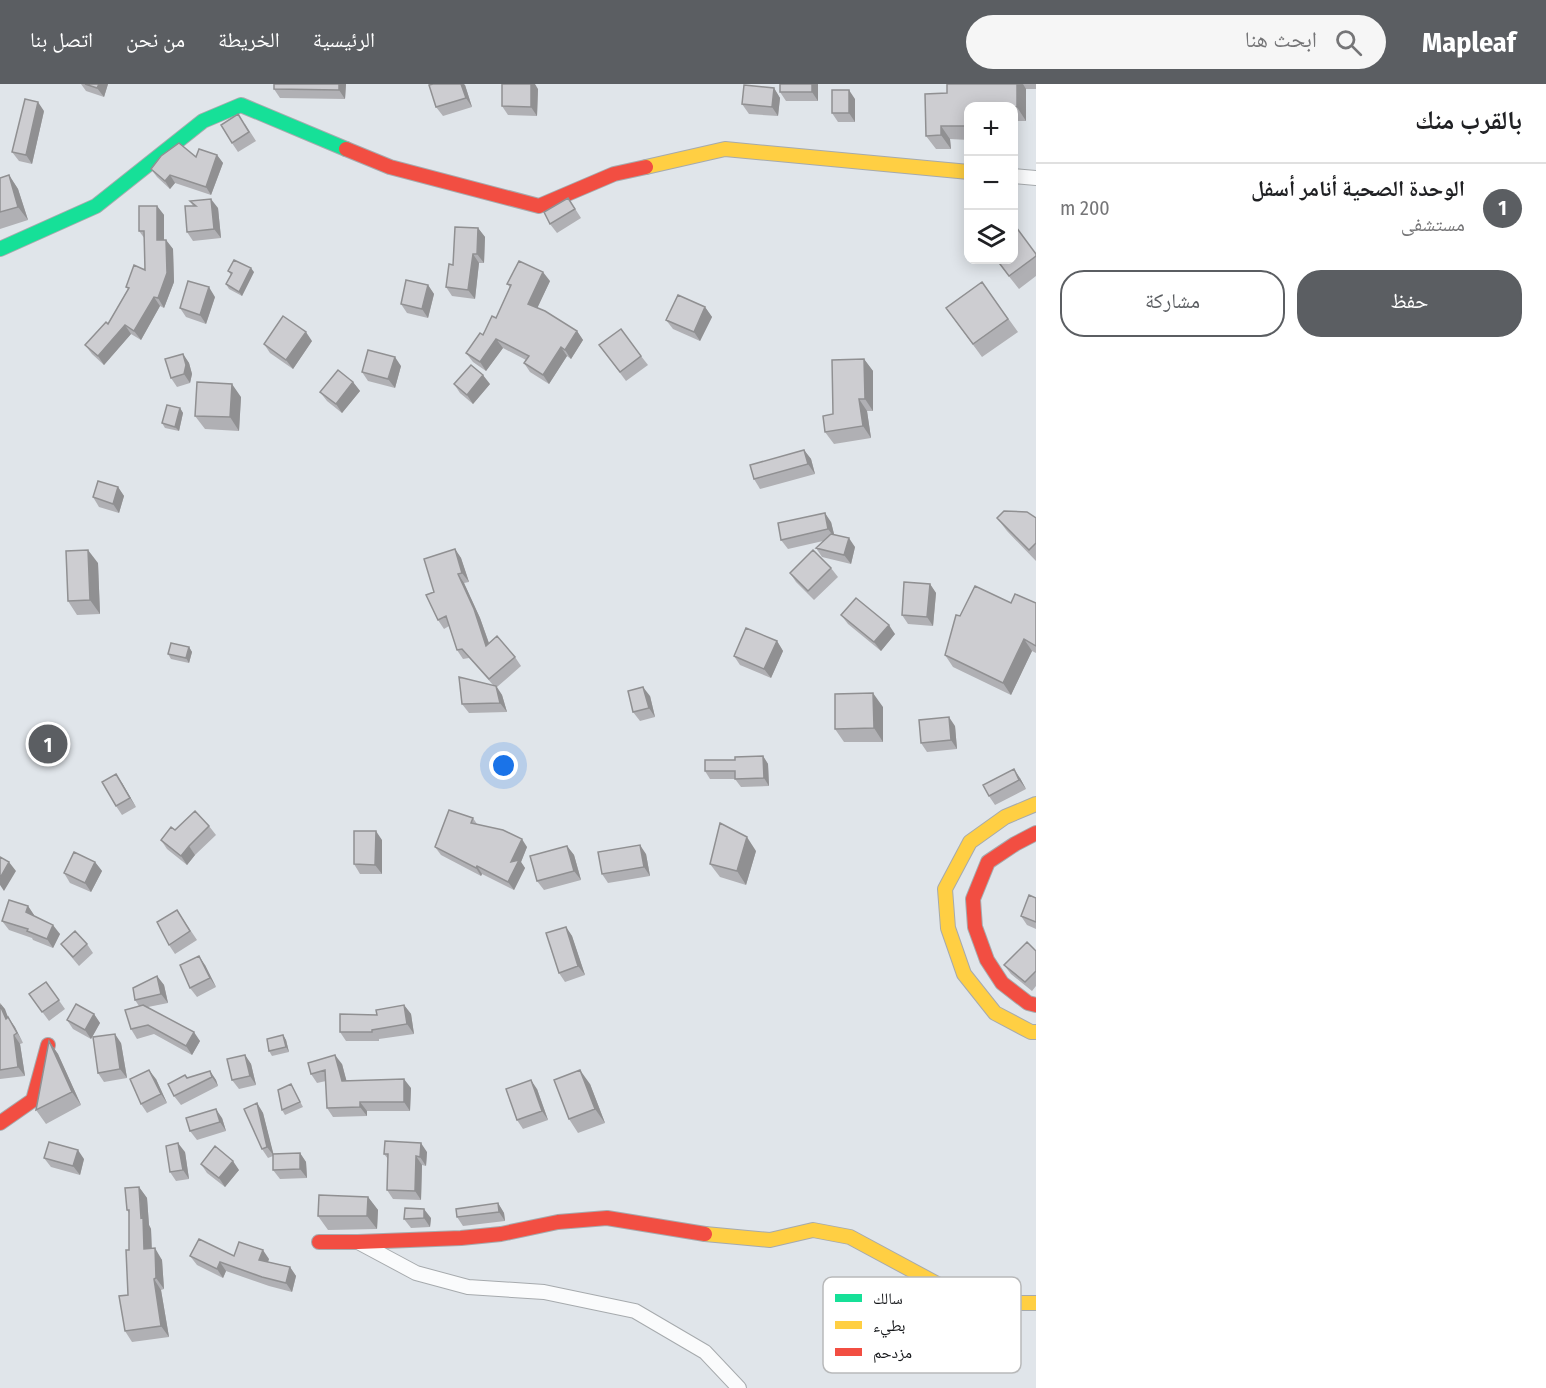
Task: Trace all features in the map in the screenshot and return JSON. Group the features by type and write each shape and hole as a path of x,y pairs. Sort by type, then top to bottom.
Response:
{"street":[{"path":"0,249 96,206 203,120 241,105 390,167 539,206 614,174 725,149 964,172"},
{"path":"1018,176 1036,178"},
{"path":"1036,804 1005,817 970,842 945,888 948,928 964,974 995,1013 1031,1032 1036,1032"},
{"path":"1036,833 988,862 974,899 975,927 987,960 1002,983 1028,1003 1036,1005"},
{"path":"0,1123 33,1100 48,1045"},
{"path":"320,1242 461,1238 501,1234 558,1222 607,1218 712,1235 770,1240 813,1230 850,1237 924,1277"},
{"path":"358,1242 416,1273 468,1287 544,1292 635,1311 705,1352 739,1388"},
{"path":"1021,1303 1036,1303"}],"building":[{"path":"85,84 99,84 97,88"},
{"path":"274,84 339,84 339,90 274,89"},
{"path":"461,84 466,98 436,107 429,85"},
{"path":"502,84 531,84 531,107 502,106"},
{"path":"780,84 812,84 812,92 780,92"},
{"path":"947,84 1017,84 1017,102 964,102 964,126 941,126 941,135 926,136 925,94 947,93"},
{"path":"744,85 774,88 772,107 742,104"},
{"path":"832,90 849,90 849,113 832,113"},
{"path":"25,99 38,102 26,155 12,152"},
{"path":"238,114 249,132 232,143 221,125"},
{"path":"179,143 196,157 199,149 217,155 206,187 170,175 165,181 151,169 161,156"},
{"path":"9,175 18,207 0,212 0,178"},
{"path":"568,198 575,209 550,224 544,212"},
{"path":"211,199 214,229 187,232 185,206 196,206 190,201"},
{"path":"139,206 157,206 157,240 166,240 167,273 158,298 154,297 134,331 125,325 98,356 85,345 106,322 108,324 129,288 126,287 134,265 145,270 144,231 139,231"},
{"path":"455,227 478,228 477,254 473,254 468,290 446,287 449,264 453,265"},
{"path":"1018,230 1036,256 1009,276 1000,264 1018,264"},
{"path":"234,260 251,268 239,292 226,284 232,273 228,271"},
{"path":"519,261 543,272 528,304 545,311 577,331 565,350 561,347 543,375 524,363 529,356 496,339 480,362 466,353 480,333 483,335 492,316 496,318 511,285 507,284"},
{"path":"406,280 428,285 422,309 401,304"},
{"path":"188,281 209,287 200,315 180,308"},
{"path":"982,282 1008,319 973,344 946,308"},
{"path":"678,295 705,307 694,332 666,320"},
{"path":"283,316 306,332 286,360 264,344"},
{"path":"621,329 641,356 620,372 599,345"},
{"path":"368,350 395,357 388,379 362,372"},
{"path":"183,354 186,365 184,374 171,378 165,359"},
{"path":"864,359 865,399 859,399 863,426 825,432 823,416 833,414 832,360"},
{"path":"471,365 483,375 467,395 454,384"},
{"path":"338,370 353,382 336,404 320,392"},
{"path":"197,382 232,384 230,417 195,416"},
{"path":"167,405 180,408 175,427 162,423"},
{"path":"804,450 808,464 754,479 750,465"},
{"path":"98,481 118,487 113,504 93,497"},
{"path":"1004,511 1027,512 1036,518 1036,543 1029,550 997,518"},
{"path":"825,513 828,529 781,540 778,523"},
{"path":"831,534 849,538 844,555 816,548"},
{"path":"455,549 462,573 458,574 474,609 486,646 497,636 515,657 489,679 462,649 457,650 446,616 438,620 426,595 434,592 424,559"},
{"path":"88,550 90,600 68,601 66,551"},
{"path":"813,550 831,568 808,591 790,573"},
{"path":"904,582 930,584 927,617 902,615"},
{"path":"975,586 1011,603 1015,594 1036,603 1036,646 1024,639 1003,683 945,655 956,615 960,616"},
{"path":"856,598 889,625 874,642 841,615"},
{"path":"746,628 777,641 764,669 734,656"},
{"path":"171,643 189,647 186,658 168,654"},
{"path":"459,677 496,686 500,703 462,704"},
{"path":"643,687 649,708 633,712 628,691"},
{"path":"873,693 874,728 835,729 835,694"},
{"path":"949,717 951,740 921,743 919,720"},
{"path":"763,756 764,778 735,779 735,771 705,771 705,760 735,760 735,757"},
{"path":"1014,769 1019,780 989,796 983,785"},
{"path":"116,774 130,798 116,806 102,782"},
{"path":"449,810 473,818 471,823 503,830 522,839 511,862 519,860 508,882 435,847"},
{"path":"195,811 209,826 181,856 161,840 171,827 175,830"},
{"path":"720,823 747,837 737,871 710,864"},
{"path":"354,831 376,831 375,865 354,864"},
{"path":"640,845 644,867 602,874 598,852"},
{"path":"567,846 574,871 537,881 530,856"},
{"path":"74,852 95,862 85,883 64,873"},
{"path":"0,857 9,862 0,878"},
{"path":"1029,895 1036,898 1036,922 1021,916"},
{"path":"9,900 28,906 26,912 53,925 47,939 27,931 28,929 2,921"},
{"path":"177,910 190,931 169,945 157,922"},
{"path":"566,927 578,966 559,973 546,933"},
{"path":"75,931 87,944 73,957 61,944"},
{"path":"1027,942 1036,951 1036,971 1025,982 1004,965"},
{"path":"199,956 210,978 190,988 180,965"},
{"path":"157,976 161,994 135,1000 133,988"},
{"path":"46,982 59,1000 42,1012 29,994"},
{"path":"76,1004 94,1014 85,1030 67,1020"},
{"path":"0,1005 6,1019 8,1017 17,1033 14,1035 18,1067 0,1070"},
{"path":"143,1005 194,1032 186,1046 148,1025 131,1029 125,1010"},
{"path":"404,1005 407,1024 372,1030 372,1032 340,1032 340,1014 377,1015 376,1010"},
{"path":"115,1034 120,1069 98,1073 93,1037"},
{"path":"283,1035 286,1047 269,1051 267,1039"},
{"path":"49,1041 72,1092 36,1110"},
{"path":"245,1055 250,1076 232,1080 227,1059"},
{"path":"335,1055 342,1081 404,1079 404,1102 360,1102 360,1107 327,1108 325,1070 311,1074 308,1063"},
{"path":"149,1070 161,1094 141,1104 130,1079"},
{"path":"580,1070 595,1109 569,1119 554,1080"},
{"path":"210,1071 212,1077 174,1096 168,1084 185,1075 187,1078"},
{"path":"531,1080 542,1111 517,1120 506,1089"},
{"path":"291,1084 300,1102 282,1110 278,1090"},
{"path":"257,1103 267,1147 262,1149 244,1109"},
{"path":"216,1109 220,1122 190,1131 186,1118"},
{"path":"385,1141 421,1143 420,1157 416,1156 415,1191 387,1190 388,1154 384,1154"},
{"path":"49,1142 78,1150 73,1166 44,1158"},
{"path":"178,1143 183,1170 170,1172 166,1146"},
{"path":"215,1146 233,1161 219,1178 201,1164"},
{"path":"300,1153 300,1169 273,1170 273,1154"},
{"path":"139,1187 144,1249 155,1248 156,1278 154,1279 161,1326 125,1331 119,1296 128,1295 126,1250 129,1250 129,1210 127,1210 125,1188"},
{"path":"319,1195 368,1197 367,1216 318,1216"},
{"path":"498,1203 499,1212 457,1217 456,1209"},
{"path":"405,1208 424,1209 424,1218 404,1219"},
{"path":"199,1239 234,1256 239,1242 263,1250 259,1260 290,1267 286,1283 220,1262 217,1269 190,1256"}],"traffic: fast":[{"path":"0,249 96,206 203,121 241,105 346,149"}],"traffic: slow":[{"path":"646,167 725,149 964,172"},
{"path":"1036,804 1005,817 970,842 945,889 948,928 964,974 995,1013 1031,1032 1036,1032"},
{"path":"705,1234 770,1240 813,1230 850,1237 924,1277"},
{"path":"1021,1303 1036,1303"}],"traffic: jam":[{"path":"346,149 390,167 539,206 614,174 646,167"},
{"path":"1036,833 988,862 973,899 975,927 987,960 1002,983 1028,1003 1036,1005"},
{"path":"0,1123 33,1100 48,1045"},
{"path":"319,1242 461,1238 501,1234 558,1222 607,1218 705,1234"}],"place":[{"name":"الوحدة الصحية أنامر أسفل","path":"48,744"}]}
